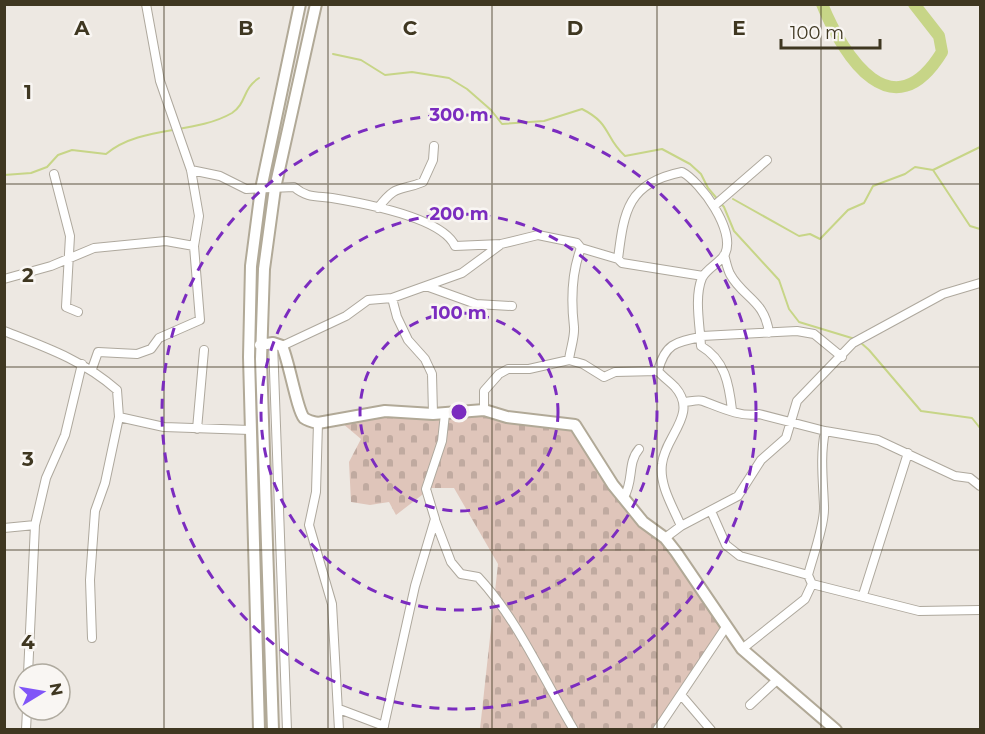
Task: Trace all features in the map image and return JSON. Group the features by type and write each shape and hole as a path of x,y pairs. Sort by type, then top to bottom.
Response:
{"main road":[{"path":"259,729 250,430 251,266 261,189 300,4"},
{"path":"273,729 260,345 264,269 275,188 316,4"},
{"path":"260,345 277,344 288,360 301,412 308,420 318,423 385,411 445,414 484,410 507,417 575,424 613,485 643,522 665,538 742,649 836,729"}],"street":[{"path":"92,369 98,352 137,354 151,350 159,338 200,320 194,246 199,216 191,170 170,118 160,81 146,4"},
{"path":"378,208 390,193 400,187 423,182 433,160 434,146"},
{"path":"717,202 767,160"},
{"path":"191,170 220,176 246,189 294,187 306,197 330,198 378,208 435,226 452,240 455,246 501,244 538,234 577,243 581,248 618,259 622,263 703,276"},
{"path":"618,259 625,219 633,195 656,180 682,172 690,176 717,202 727,248 724,255 703,276 697,299 701,346 712,353 728,376 732,410"},
{"path":"54,174 69,227 71,256 66,307 78,312"},
{"path":"4,279 51,266 94,248 166,241 194,246"},
{"path":"287,729 277,344 346,316 368,300 393,298 462,273 501,244"},
{"path":"569,360 574,328 571,309 573,275 581,248"},
{"path":"724,255 730,274 764,312 769,333"},
{"path":"665,538 681,526 738,496 760,460 786,438 797,401 856,341 943,294 981,283"},
{"path":"426,286 477,304 512,306"},
{"path":"393,298 397,317 408,340 425,359 432,374 434,414"},
{"path":"4,331 49,347 92,369 117,390 118,417 105,483 94,511 90,580 92,638"},
{"path":"658,371 662,355 676,342 701,336 797,331 814,334 842,357"},
{"path":"197,429 204,350"},
{"path":"484,410 484,392 499,374 508,369 529,369 569,360 583,364 604,377 615,372 658,371 676,388 684,402 683,421 672,435 662,462 662,478 681,526"},
{"path":"29,662 35,525 46,478 65,435 82,364"},
{"path":"684,402 701,400 713,407 732,410 748,417 759,414 825,431 878,440 955,476 970,478 981,486"},
{"path":"445,414 442,441 426,489 451,562 461,574 478,577 484,583 524,639 544,681 574,729"},
{"path":"118,417 164,427 250,430"},
{"path":"318,423 316,492 309,525 332,604 339,729"},
{"path":"812,584 808,575 824,507 821,490 821,451 825,431"},
{"path":"624,497 630,488 632,457 639,449"},
{"path":"863,595 908,453"},
{"path":"711,511 726,545 740,556 808,575"},
{"path":"339,709 384,728 416,586 435,519"},
{"path":"4,528 35,525"},
{"path":"812,584 863,595 919,611 981,610"},
{"path":"742,649 805,598 812,584"},
{"path":"657,729 682,696 726,627"},
{"path":"750,705 778,679"},
{"path":"682,696 711,729"}],"green space":[{"path":"459,411 575,425 613,485 665,538 726,627 657,729 480,729 498,564 454,488 431,488 396,515 389,502 370,505 351,502 349,462 361,439 336,418"}],"waterway":[{"path":"822,4 843,46 857,64 872,78 888,86 906,86 924,75 942,52 939,36 914,4"},
{"path":"333,54 361,60 385,75 412,72 449,78 467,89 491,110 502,124 544,121 582,109 603,125 625,156 662,149 690,164 701,174 708,188 724,207 734,231 779,280 789,309 799,322 855,339"},
{"path":"4,175 31,173 47,167 58,155 72,150 106,154 135,138 217,120 237,109 250,87 259,78"},
{"path":"933,170 980,147"},
{"path":"733,199 799,236 810,234 820,239 848,210 864,203 873,186 905,174 915,167 933,170 970,226 980,229"},
{"path":"860,342 921,411 972,418 980,428"}]}
